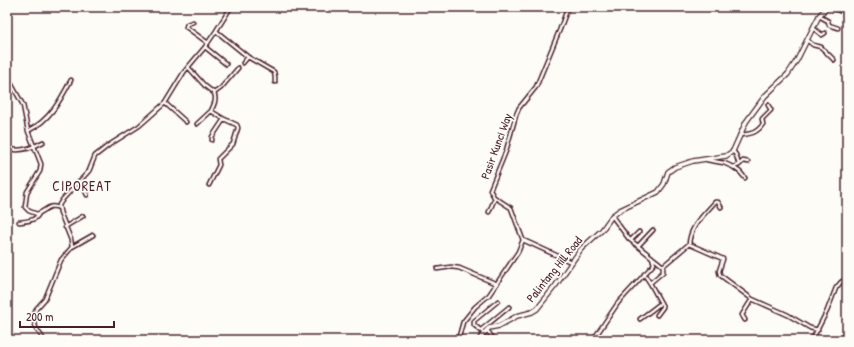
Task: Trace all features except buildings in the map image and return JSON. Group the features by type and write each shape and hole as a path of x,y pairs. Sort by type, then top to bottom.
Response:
{"street":[{"path":"72,247 71,240 59,208 60,203 66,194 89,171 95,156 109,145 139,126 165,103 188,67 208,43 231,7"},
{"name":"Pasir Kunci Way","path":"523,240 511,208 495,198 490,192 490,187 506,151 519,108 536,87 568,7"},
{"path":"739,166 736,155 732,151 746,122 765,96 788,74 797,60 819,16 828,7"},
{"path":"832,7 847,14"},
{"path":"819,16 828,21 829,25 838,28"},
{"path":"193,22 187,24 186,27 208,43"},
{"path":"813,28 822,35 825,33"},
{"path":"216,31 248,57 274,72 275,82"},
{"path":"806,40 813,45 820,47 834,60"},
{"path":"205,47 226,64"},
{"path":"243,63 248,57"},
{"path":"188,67 216,96 211,111 197,124"},
{"path":"214,93 221,88 238,68"},
{"path":"7,76 23,105 28,131 38,156 41,169 27,192 25,204 29,211 39,213"},
{"path":"28,131 37,127 49,117 71,80"},
{"path":"165,103 186,122"},
{"path":"740,135 750,134 761,127 763,124 762,119 771,110 768,105"},
{"path":"209,185 219,165 218,159 233,144 238,128 237,125 211,111"},
{"path":"212,140 213,135 224,119"},
{"path":"7,148 14,151 20,151 43,142"},
{"name":"Palintang Hill Road","path":"484,331 499,326 517,316 537,309 556,285 582,247 602,230 612,216 620,210 658,192 664,184 668,172 675,167 703,158 726,156 732,151"},
{"path":"703,158 724,162 740,172 745,178"},
{"path":"733,167 739,166 743,161 748,162"},
{"path":"80,180 87,195"},
{"path":"488,212 495,198"},
{"path":"663,266 689,244 690,234 700,218 717,201 721,207"},
{"path":"19,222 34,219 39,213 50,206 59,208"},
{"path":"65,227 83,216"},
{"path":"612,216 631,240 663,266 663,272 650,283"},
{"path":"638,246 653,230"},
{"path":"631,240 639,232"},
{"path":"44,340 36,328 33,317 36,309 45,299 61,260 72,247 93,235"},
{"path":"458,340 463,322 475,306 489,295 518,252 523,240 571,262"},
{"path":"689,244 722,258 723,260 719,271 720,275 752,299 788,315 810,328 818,330"},
{"path":"593,340 618,303 654,264 652,256"},
{"path":"437,269 451,267 459,268 496,284"},
{"path":"644,274 663,308 657,315"},
{"path":"812,340 818,330 836,288 841,282 847,279"},
{"path":"745,320 742,315 752,299"},
{"path":"494,340 474,325 474,321 498,301"},
{"path":"640,319 661,303"},
{"path":"479,340 484,331 509,307"},
{"path":"844,340 847,333"}],"district":[{"name":"CIPOREAT","path":"82,185"}]}
